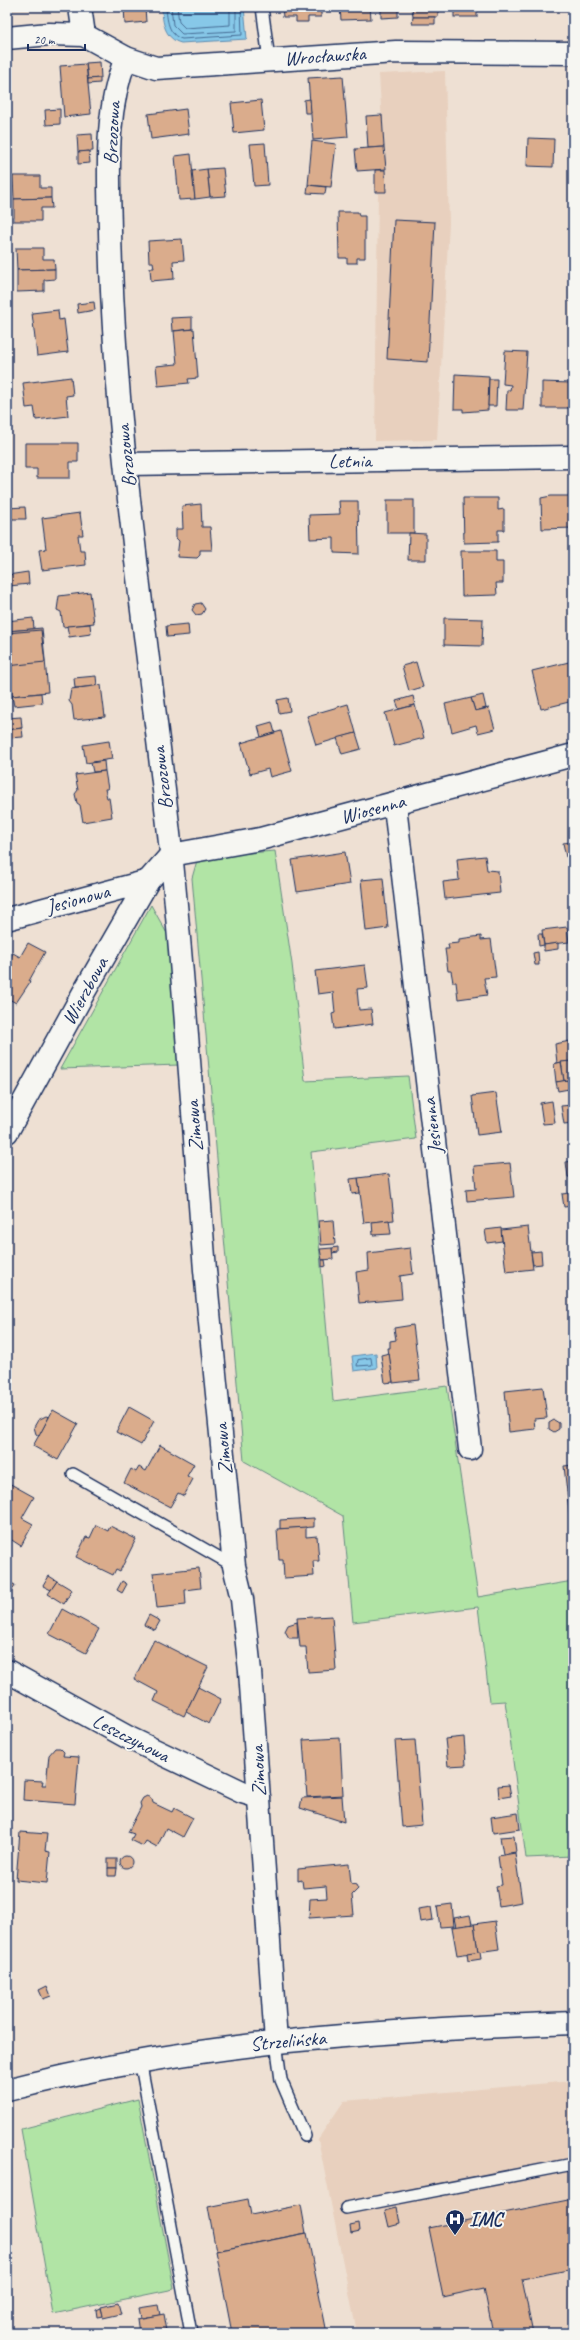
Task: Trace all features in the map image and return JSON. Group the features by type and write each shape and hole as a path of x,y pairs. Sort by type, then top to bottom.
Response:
{"street":[{"path":"7,38 49,34 84,35 80,7"},
{"name":"Wrocławska","path":"84,35 126,58 156,68 396,52 572,50"},
{"name":"Brzozowa","path":"126,58 116,82 112,104 110,182 116,350 126,464 171,855"},
{"name":"Letnia","path":"126,464 573,457"},
{"name":"Wiosenna","path":"171,855 260,839 573,756"},
{"name":"Jesienna","path":"396,803 396,815 470,1449"},
{"name":"Wierzbowa","path":"7,1132 84,992 148,881 171,855"},
{"name":"Zimowa","path":"171,855 205,1268 234,1566 242,1598 250,1672 276,2042"},
{"name":"Jesionowa","path":"7,919 148,881"},
{"name":"Leszczynowa","path":"7,1671 129,1738 242,1792 259,1797"},
{"name":"Strzelińska","path":"7,2090 69,2074 140,2060 276,2042 471,2027 573,2023"}],"lane":[{"path":"262,7 269,60"},
{"path":"73,1474 234,1566"},
{"path":"276,2042 281,2080 305,2136"},
{"path":"140,2060 191,2333"},
{"path":"346,2208 573,2164"}],"shaded area":[{"path":"445,71 449,223 437,440 375,441 378,192 386,192 379,74"},
{"name":"IMC","path":"573,2081 573,2333 357,2333 318,2139 344,2101"}],"green space":[{"path":"275,851 292,964 305,1081 408,1076 416,1139 311,1152 333,1401 447,1386 478,1597 573,1581 573,1856 526,1858 505,1701 490,1702 478,1607 353,1622 343,1516 244,1461 192,878 198,857"},
{"path":"151,905 169,937 179,1065 60,1069"},
{"path":"138,2099 174,2289 53,2314 21,2129"}],"water":[{"path":"162,7 244,7 247,39 181,43 171,38 168,34 164,24"},
{"path":"376,1353 377,1368 354,1371 352,1356"}],"building":[{"path":"124,7 145,7 146,22 125,24"},
{"path":"282,7 321,7 321,17 308,17 308,22 296,22 296,17 283,17"},
{"path":"340,7 370,7 371,19 341,20"},
{"path":"381,7 398,7 398,17 381,18"},
{"path":"412,7 438,7 438,17 413,17"},
{"path":"454,7 477,7 477,17 454,17"},
{"path":"413,17 435,17 435,24 412,24"},
{"path":"100,62 101,78 88,79 86,63"},
{"path":"86,64 91,114 64,117 60,66"},
{"path":"343,76 348,137 313,140 308,78"},
{"path":"100,78 100,83 88,84 88,79"},
{"path":"310,99 311,113 305,113 304,100"},
{"path":"261,100 264,130 234,133 231,103"},
{"path":"60,109 60,124 46,125 45,110"},
{"path":"186,109 189,134 151,139 148,114"},
{"path":"382,115 384,147 368,148 366,116"},
{"path":"92,134 93,151 78,152 77,135"},
{"path":"528,138 554,139 553,167 527,166"},
{"path":"312,141 336,144 331,187 308,185"},
{"path":"265,143 268,185 254,186 250,144"},
{"path":"384,147 386,169 357,171 355,149"},
{"path":"89,151 90,163 78,164 78,152"},
{"path":"191,154 195,199 179,200 175,156"},
{"path":"223,168 226,196 210,197 207,169"},
{"path":"207,169 210,197 195,199 192,171"},
{"path":"375,170 385,170 386,192 375,192"},
{"path":"13,176 40,176 40,188 51,188 51,198 14,199"},
{"path":"308,185 326,187 325,194 307,193"},
{"path":"51,198 52,208 41,208 41,221 14,221 14,199"},
{"path":"338,212 358,212 359,216 365,216 365,258 357,258 357,263 347,263 347,258 339,258"},
{"path":"394,220 435,222 428,362 387,359"},
{"path":"182,239 184,260 173,261 174,279 151,281 150,268 154,268 153,262 149,262 148,241"},
{"path":"16,248 43,248 43,259 54,259 55,269 17,270"},
{"path":"55,269 55,279 44,280 44,291 17,292 17,270"},
{"path":"94,302 95,310 78,313 77,304"},
{"path":"58,310 59,320 64,319 68,352 37,356 32,313"},
{"path":"192,317 192,329 172,331 171,318"},
{"path":"194,329 198,378 188,379 189,383 158,386 156,366 177,364 174,331"},
{"path":"505,351 527,352 523,410 506,410 507,390 510,390 511,385 503,384"},
{"path":"570,369 573,369 573,408 542,408 542,382 570,383"},
{"path":"455,374 489,376 488,410 463,412 463,409 454,409"},
{"path":"71,377 73,395 66,396 68,416 36,420 34,407 26,408 23,383"},
{"path":"489,379 497,379 496,406 488,406"},
{"path":"25,443 78,443 78,462 70,462 70,478 37,478 37,469 25,469"},
{"path":"551,496 572,496 573,528 542,529 541,498"},
{"path":"463,498 498,498 498,510 504,509 504,530 498,530 498,542 464,543"},
{"path":"387,500 414,500 414,533 387,533"},
{"path":"339,501 358,501 359,554 334,553 334,538 310,539 309,515 340,514"},
{"path":"201,504 202,527 210,527 212,550 200,550 200,555 197,558 177,557 179,541 176,538 176,529 183,529 182,506"},
{"path":"25,507 26,519 7,519 7,508"},
{"path":"80,513 83,535 78,535 80,551 85,551 86,565 42,570 39,550 46,549 42,518"},
{"path":"409,533 426,534 426,560 408,560"},
{"path":"461,551 496,551 496,562 503,562 503,583 496,583 497,595 462,596"},
{"path":"28,572 29,584 9,586 8,575"},
{"path":"90,592 94,623 63,627 61,612 57,610 59,596"},
{"path":"201,603 205,609 202,614 196,615 192,610 195,604"},
{"path":"33,618 34,629 7,631 7,621"},
{"path":"444,618 483,619 482,646 444,645"},
{"path":"90,624 91,634 69,637 67,626"},
{"path":"188,624 189,635 167,637 166,626"},
{"path":"42,628 48,692 12,696 7,631"},
{"path":"41,630 45,662 7,666 7,633"},
{"path":"573,661 573,701 541,709 532,671"},
{"path":"416,662 423,687 409,691 402,666"},
{"path":"96,676 97,686 75,688 74,678"},
{"path":"101,685 105,717 74,720 72,705 69,701 71,689"},
{"path":"41,693 42,703 14,706 12,696"},
{"path":"483,695 486,708 475,711 471,698"},
{"path":"413,696 415,705 399,709 396,701"},
{"path":"288,698 290,711 279,713 277,700"},
{"path":"471,698 475,711 489,708 495,729 478,733 476,725 452,732 445,704"},
{"path":"348,704 356,733 316,745 307,716"},
{"path":"415,705 424,738 394,746 385,713"},
{"path":"21,717 22,728 7,730 7,718"},
{"path":"272,722 275,733 261,737 258,726"},
{"path":"22,728 23,737 8,738 7,730"},
{"path":"281,731 292,771 270,777 268,769 250,774 241,743"},
{"path":"356,733 361,749 342,754 337,738"},
{"path":"109,741 112,759 86,763 83,745"},
{"path":"104,761 105,771 93,772 91,763"},
{"path":"105,771 108,789 105,789 107,798 109,798 112,817 83,822 80,805 77,803 75,794 78,790 75,775"},
{"path":"570,833 573,833 573,852 571,842"},
{"path":"571,842 573,856 566,857 563,843"},
{"path":"345,852 350,884 297,892 292,860"},
{"path":"485,856 487,870 498,871 500,893 445,899 443,882 459,880 457,859"},
{"path":"383,878 388,928 366,931 361,880"},
{"path":"567,927 569,942 544,945 542,930"},
{"path":"538,934 542,934 544,945 539,946"},
{"path":"481,936 481,940 491,939 496,977 484,978 487,995 458,999 456,982 453,982 451,971 448,971 445,949 449,949 448,944 459,943 459,939"},
{"path":"28,943 45,952 29,981 30,982 16,1003 7,998 7,979 10,973 7,971 7,964 13,953 20,957"},
{"path":"558,943 558,949 544,951 544,945"},
{"path":"538,952 539,965 535,965 533,953"},
{"path":"365,965 368,988 357,989 359,1010 371,1009 373,1024 334,1029 332,1014 335,1013 333,992 318,994 315,971"},
{"path":"570,1041 573,1061 557,1063 555,1044"},
{"path":"573,1061 573,1079 564,1081 561,1062"},
{"path":"561,1062 564,1081 556,1082 554,1064"},
{"path":"568,1080 569,1089 558,1091 556,1082"},
{"path":"496,1093 502,1132 477,1135 472,1096"},
{"path":"552,1101 555,1123 543,1124 540,1103"},
{"path":"572,1105 573,1123 564,1124 561,1106"},
{"path":"573,1161 573,1177 568,1177 566,1162"},
{"path":"510,1163 514,1197 467,1201 466,1190 476,1189 474,1166"},
{"path":"389,1174 394,1220 364,1223 358,1178"},
{"path":"358,1178 360,1193 352,1194 350,1179"},
{"path":"570,1193 572,1206 564,1207 562,1194"},
{"path":"333,1220 335,1244 321,1245 319,1221"},
{"path":"389,1220 391,1234 373,1235 372,1222"},
{"path":"528,1227 533,1269 506,1272 501,1230"},
{"path":"501,1228 502,1241 487,1243 485,1230"},
{"path":"338,1247 338,1252 332,1253 332,1248"},
{"path":"332,1248 333,1259 322,1260 320,1249"},
{"path":"410,1248 413,1274 400,1276 402,1299 359,1303 356,1272 369,1270 368,1253"},
{"path":"541,1251 542,1264 533,1265 531,1252"},
{"path":"322,1260 325,1260 326,1266 322,1267"},
{"path":"413,1325 420,1380 393,1383 388,1348 390,1348 390,1341 396,1340 394,1328"},
{"path":"389,1353 393,1382 385,1383 381,1355"},
{"path":"543,1387 547,1418 534,1419 535,1429 509,1432 505,1391"},
{"path":"129,1407 154,1421 141,1445 116,1432"},
{"path":"53,1410 78,1424 58,1460 33,1446"},
{"path":"46,1416 49,1417 39,1436 36,1434 34,1427 38,1420"},
{"path":"554,1420 559,1423 559,1429 554,1432 549,1429 549,1423"},
{"path":"160,1445 194,1464 187,1476 193,1479 184,1496 178,1493 170,1507 124,1483 131,1469 136,1472 139,1467 146,1471"},
{"path":"573,1465 573,1500 568,1501 564,1466"},
{"path":"7,1482 34,1497 22,1518 33,1524 21,1546 7,1537"},
{"path":"573,1500 573,1539 572,1539 568,1501"},
{"path":"314,1518 314,1527 280,1529 280,1520"},
{"path":"96,1525 108,1531 110,1526 136,1539 120,1571 116,1569 113,1575 76,1557 86,1537 90,1538"},
{"path":"306,1527 306,1537 317,1536 319,1561 313,1561 314,1576 284,1578 283,1560 279,1560 277,1529"},
{"path":"199,1568 201,1588 185,1590 186,1605 157,1608 153,1573"},
{"path":"49,1576 57,1581 51,1590 43,1586"},
{"path":"7,1581 15,1585 7,1599"},
{"path":"57,1581 72,1590 64,1604 48,1594"},
{"path":"122,1581 127,1584 122,1593 117,1590"},
{"path":"62,1609 99,1629 86,1653 49,1634"},
{"path":"149,1615 160,1621 155,1630 144,1625"},
{"path":"332,1616 336,1670 308,1672 306,1647 300,1647 297,1618"},
{"path":"297,1622 298,1638 289,1638 285,1631 288,1625"},
{"path":"154,1640 208,1667 184,1716 154,1701 158,1692 134,1679"},
{"path":"198,1687 221,1699 209,1724 186,1712"},
{"path":"464,1737 466,1765 448,1766 445,1739"},
{"path":"340,1738 343,1795 307,1797 303,1740"},
{"path":"415,1740 422,1825 402,1827 395,1741"},
{"path":"55,1748 60,1748 64,1752 63,1756 79,1757 75,1804 23,1800 24,1780 43,1781 42,1785 46,1785 49,1755"},
{"path":"509,1785 511,1796 499,1798 498,1786"},
{"path":"147,1796 152,1799 153,1803 172,1812 174,1808 193,1818 183,1837 166,1828 157,1847 146,1841 143,1846 131,1840 134,1834 128,1832 141,1807 140,1803 143,1798"},
{"path":"342,1796 344,1822 300,1808 302,1798"},
{"path":"518,1813 520,1829 493,1833 491,1817"},
{"path":"20,1832 47,1834 45,1851 50,1852 47,1883 16,1880"},
{"path":"514,1836 516,1852 503,1854 500,1837"},
{"path":"515,1853 522,1902 499,1906 496,1886 502,1885 498,1856"},
{"path":"126,1856 130,1858 132,1862 130,1866 126,1868 122,1866 120,1862 122,1858"},
{"path":"108,1859 117,1859 117,1868 108,1868"},
{"path":"349,1864 351,1883 356,1885 358,1889 352,1895 354,1915 309,1918 310,1899 327,1898 326,1886 303,1888 302,1880 298,1881 298,1869"},
{"path":"108,1868 117,1868 116,1876 108,1876"},
{"path":"452,1904 454,1926 440,1927 437,1906"},
{"path":"431,1907 433,1920 420,1922 418,1909"},
{"path":"470,1915 472,1924 456,1927 454,1918"},
{"path":"495,1921 499,1949 478,1952 474,1924"},
{"path":"474,1924 478,1952 457,1955 452,1927"},
{"path":"480,1951 481,1959 468,1961 467,1953"},
{"path":"47,1986 51,1996 43,1999 39,1990"},
{"path":"248,2199 251,2215 301,2205 306,2233 216,2251 208,2207"},
{"path":"573,2199 573,2269 522,2279 533,2333 493,2333 484,2288 443,2297 429,2228"},
{"path":"397,2207 400,2224 389,2227 385,2210"},
{"path":"359,2223 360,2231 351,2233 350,2225"},
{"path":"307,2233 327,2333 232,2333 216,2251"},
{"path":"118,2303 121,2314 103,2318 101,2307"},
{"path":"158,2305 160,2315 141,2318 139,2308"},
{"path":"101,2308 103,2316 97,2317 96,2310"},
{"path":"164,2314 167,2331 139,2333 137,2319"}],"place":[{"name":"IMC","path":"455,2236"}]}
